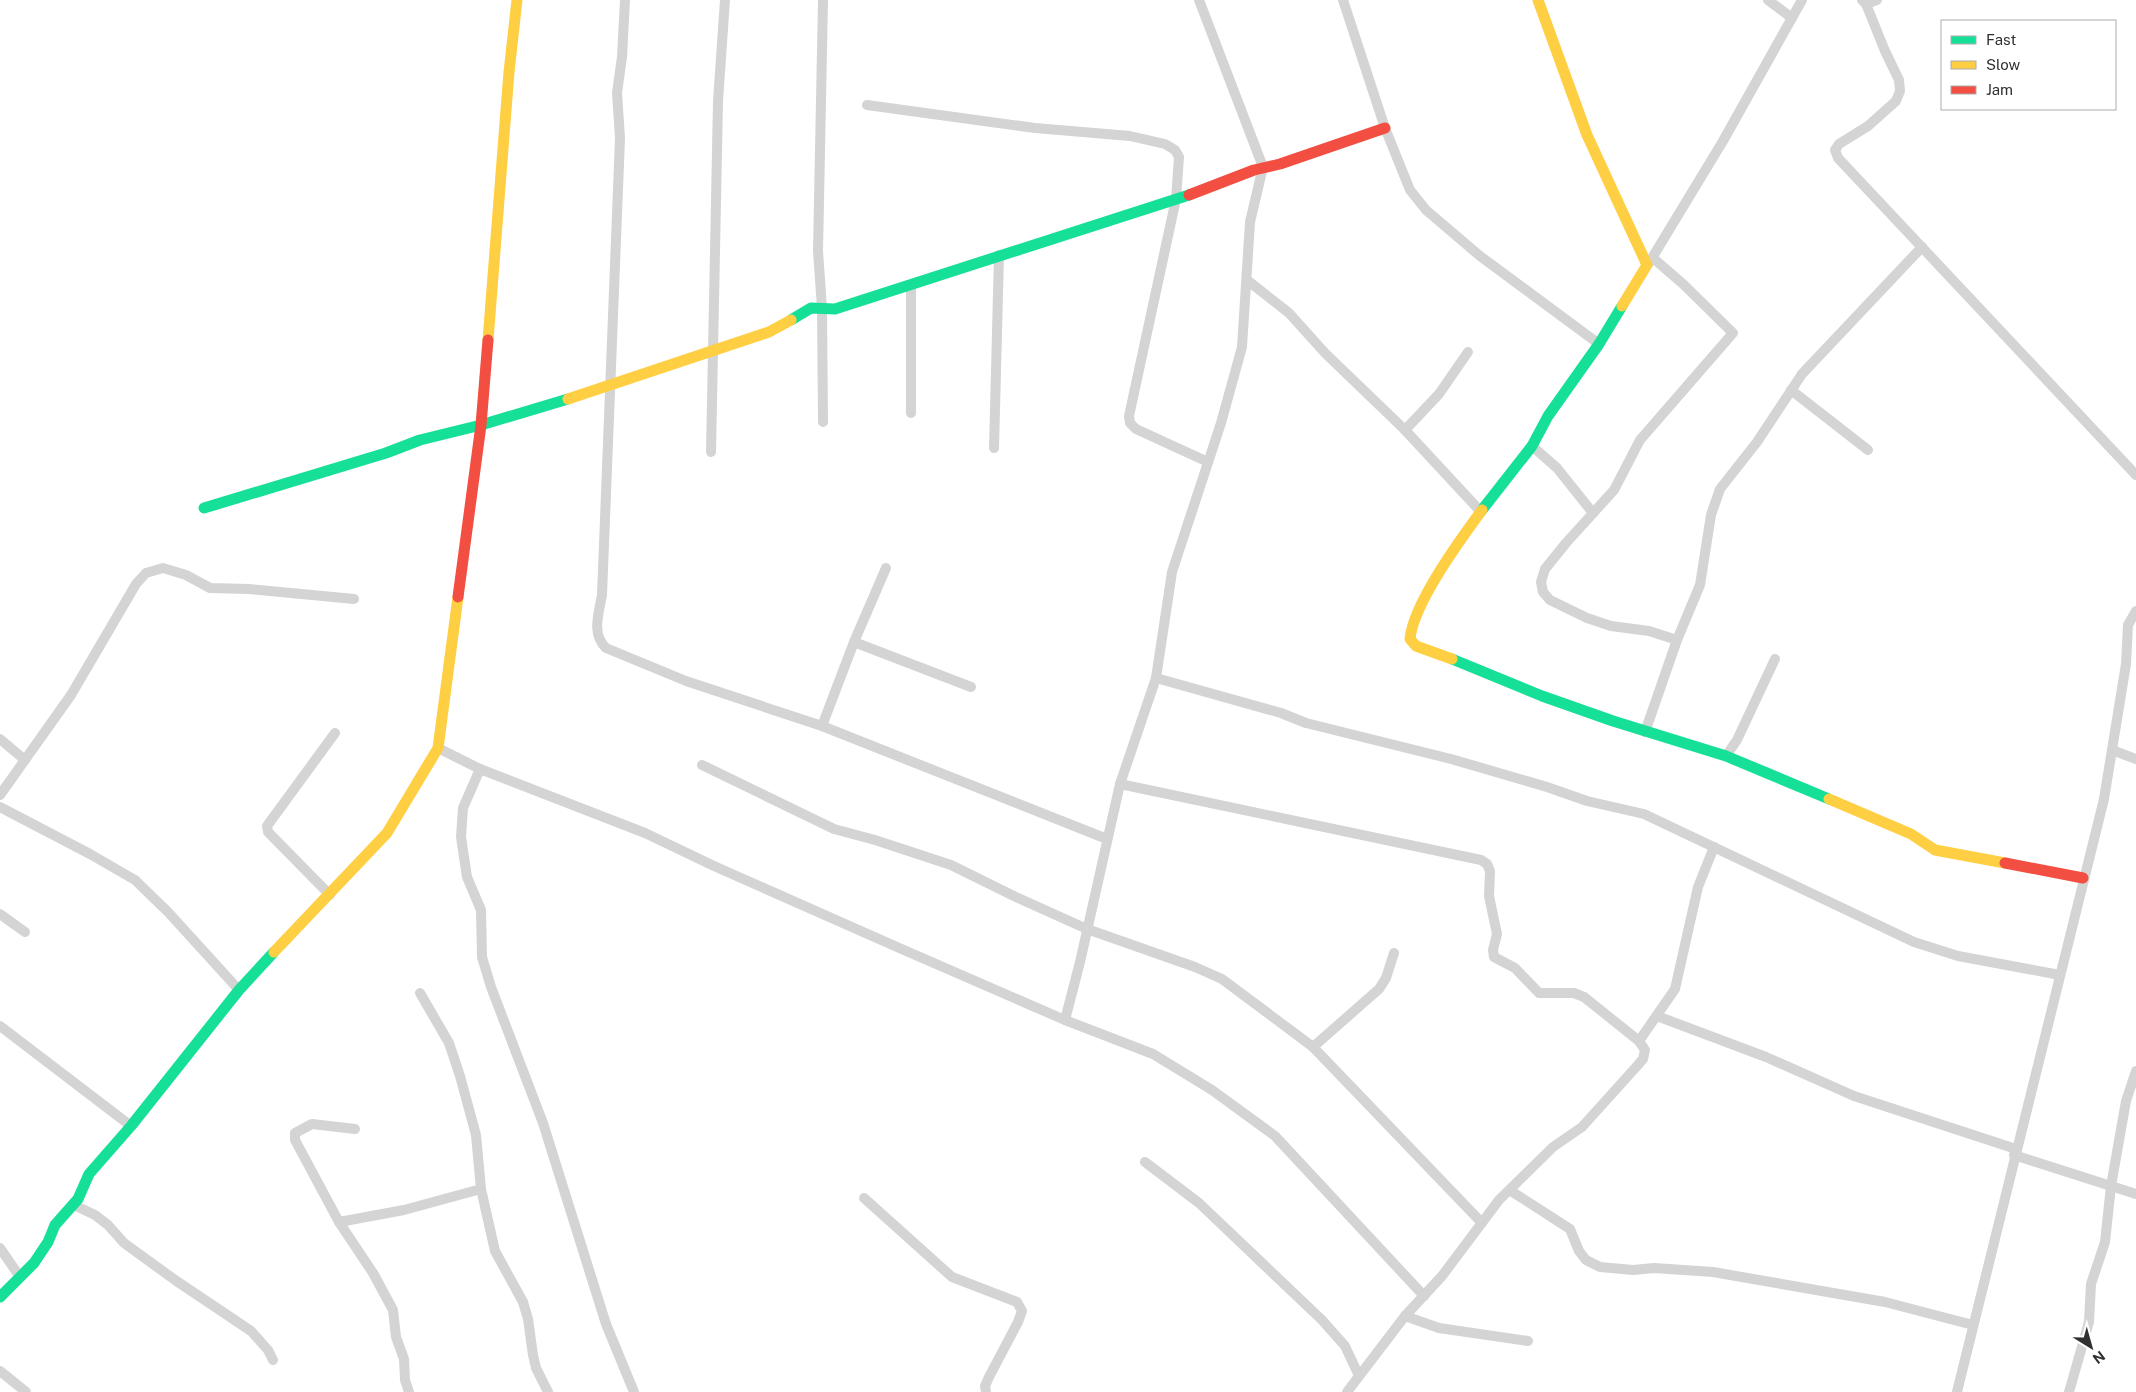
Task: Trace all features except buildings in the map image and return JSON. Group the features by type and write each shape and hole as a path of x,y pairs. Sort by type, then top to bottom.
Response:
{"street":[{"path":"0,1297 43,1250 55,1225 74,1205 89,1174 131,1126 239,990 387,833 438,748 481,426 509,72 517,0"},
{"path":"625,0 618,93 620,138 602,595 597,630 597,636 601,644 606,648 686,681 822,726 1107,839"},
{"path":"711,452 718,101 725,0"},
{"path":"823,0 818,251 822,308 823,422"},
{"path":"1065,1020 1120,784 1156,678 1172,572 1208,462 1242,347 1250,222 1263,167 1199,0"},
{"path":"1343,0 1385,128 1410,190 1426,210 1480,256 1599,344"},
{"path":"1538,0 1588,135 1616,202 1650,262 1683,284 1733,333 1640,440 1614,490 1545,569 1541,582 1543,592 1550,600 1599,622 1649,631 1677,640"},
{"path":"1768,0 1792,18"},
{"path":"1802,0 1723,140 1599,344 1548,416 1532,446 1481,512 1428,591 1411,628 1410,638 1416,646 1474,667 1542,696 1644,732 1726,756 1911,834 1936,850 2083,878"},
{"path":"1877,0 1864,2 1899,80 1900,91 1896,101 1868,126 1839,144 1835,150 1836,154 2136,475"},
{"path":"867,105 1035,128 1130,136 1165,144 1175,150 1179,157 1176,200 1128,416 1130,423 1136,429 1208,462"},
{"path":"204,508 370,458 420,440 481,426 609,385 769,332 811,308 835,309 1176,200 1263,167 1280,164 1385,128"},
{"path":"1644,732 1677,640 1700,585 1711,515 1720,490 1757,442 1802,374 1922,247"},
{"path":"994,448 999,256"},
{"path":"1247,280 1289,313 1325,353 1405,430 1481,512"},
{"path":"911,285 911,412"},
{"path":"1405,430 1439,394 1468,352"},
{"path":"1791,390 1868,450"},
{"path":"1532,446 1557,468 1593,512"},
{"path":"0,795 71,695 136,584 146,572 163,568 186,575 210,588 249,589 354,599"},
{"path":"822,726 854,642 886,568"},
{"path":"1957,1392 2104,799 2126,664 2128,625 2136,611"},
{"path":"854,642 971,687"},
{"path":"1726,756 1737,740 1775,659"},
{"path":"1156,678 1281,713 1306,723 1451,759 1547,787 1587,802 1644,814 1914,942 1958,956 2060,975"},
{"path":"330,895 268,832 266,826 335,733"},
{"path":"0,738 25,760"},
{"path":"438,748 480,769 645,832 714,866 1065,1020 1153,1054 1212,1090 1275,1136 1424,1296"},
{"path":"2112,750 2136,759"},
{"path":"702,765 834,829 875,840 951,865 1087,929 1195,967 1222,979 1313,1047 1482,1223"},
{"path":"480,769 463,808 461,837 467,877 481,910 482,957 491,987 543,1123 606,1324 634,1392"},
{"path":"1120,784 1481,860 1487,864 1490,871 1489,896 1497,934 1493,950 1494,957 1515,968 1538,993 1574,993 1584,997 1639,1041 1645,1050 1643,1059 1582,1127 1553,1147 1511,1191 1499,1200 1442,1276 1405,1316 1346,1392"},
{"path":"0,807 135,880 168,912 239,990"},
{"path":"1639,1041 1675,989 1698,888 1714,847"},
{"path":"0,914 25,932"},
{"path":"1313,1047 1379,989 1386,978 1394,953"},
{"path":"420,992 449,1043 460,1076 476,1135 481,1189 495,1252 523,1302 528,1318 534,1362 548,1392"},
{"path":"1657,1016 1766,1057 1854,1096 2136,1194"},
{"path":"0,1026 131,1126"},
{"path":"2069,1392 2089,1322 2091,1284 2105,1242 2111,1186 2126,1101 2136,1071"},
{"path":"355,1129 312,1124 295,1133 295,1140 339,1222 373,1273 393,1310 396,1337 404,1359 405,1380 408,1392"},
{"path":"1145,1162 1199,1203 1322,1320 1346,1346 1358,1376"},
{"path":"339,1222 404,1210 481,1189"},
{"path":"1511,1191 1570,1230 1586,1260 1600,1267 1633,1270 1654,1268 1713,1272 1885,1302 1973,1325"},
{"path":"864,1198 952,1277 1017,1302 1022,1311 985,1386 986,1392"},
{"path":"74,1205 95,1215 108,1225 124,1242 175,1280 250,1331 268,1350 273,1360"},
{"path":"0,1248 20,1277"},
{"path":"1405,1316 1439,1328 1528,1342"},
{"path":"0,1371 26,1392"}],"traffic: fast":[{"path":"791,320 811,308 835,309 1189,195"},
{"path":"1482,510 1532,446 1548,416 1599,344 1622,306"},
{"path":"204,508 386,453 420,440 481,425 568,399"},
{"path":"1452,659 1542,696 1613,721 1726,756 1829,799"},
{"path":"0,1297 34,1263 48,1242 55,1225 78,1199 89,1174 131,1126 239,990 274,952"}],"traffic: slow":[{"path":"488,340 509,72 517,0"},
{"path":"1538,0 1587,135 1647,265 1622,306"},
{"path":"568,399 769,332 791,320"},
{"path":"1452,659 1416,646 1410,639 1419,608 1428,591 1450,555 1482,510"},
{"path":"274,952 387,833 438,748 458,597"},
{"path":"1829,799 1911,834 1935,850 2005,863"}],"traffic: jam":[{"path":"1189,195 1254,170 1280,164 1385,128"},
{"path":"458,597 481,425 488,340"},
{"path":"2005,863 2083,878"}]}
